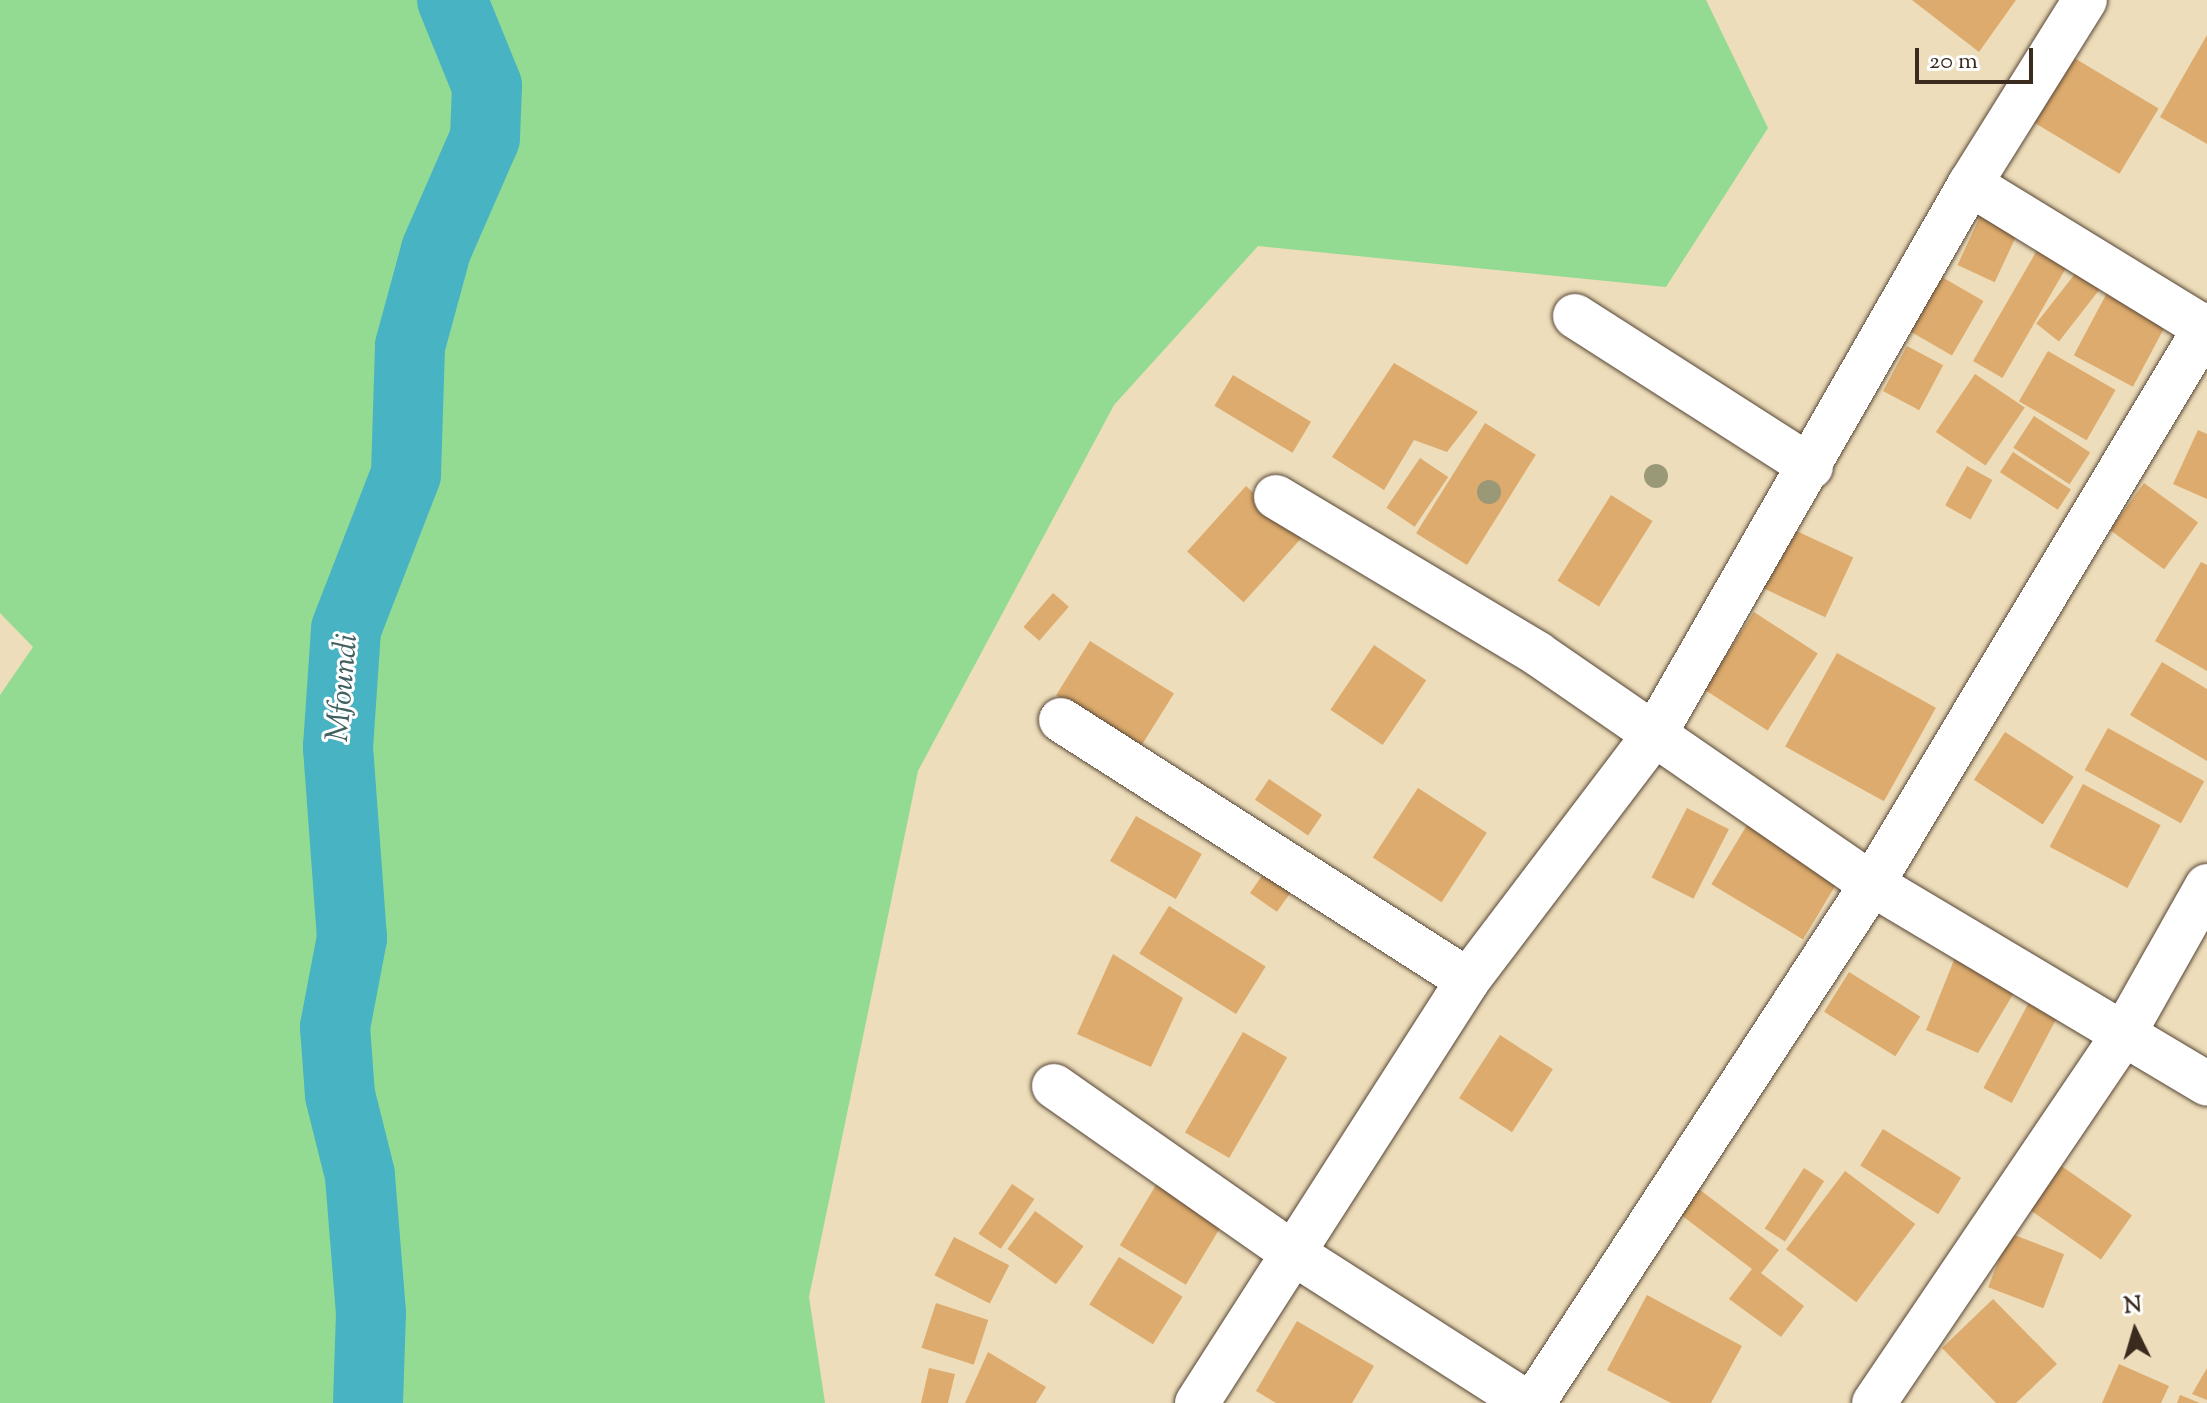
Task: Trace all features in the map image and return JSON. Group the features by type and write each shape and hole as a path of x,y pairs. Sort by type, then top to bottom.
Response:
{"street":[{"path":"1197,1403 1290,1251 1468,980 1654,735 1811,467 1970,184 2085,0"},
{"path":"1054,1086 1290,1251 1530,1403 1872,884 2206,327 1970,184"},
{"path":"1575,316 1811,467"},
{"path":"1276,497 1405,570 1872,884 2207,1084"},
{"path":"1061,720 1468,980"},
{"path":"1874,1403 2123,1035 2207,886"}],"green space":[{"path":"0,0 1706,0 1768,128 1666,287 1258,246 1114,405 918,771 809,1297 825,1403 0,1403 0,695 33,647 0,613"}],"building":[{"path":"1912,0 2016,0 1979,52"},
{"path":"2207,35 2207,144 2160,117"},
{"path":"2066,53 2159,109 2119,174 2027,118"},
{"path":"1985,206 2022,223 1995,282 1958,265"},
{"path":"2040,245 2069,262 2002,378 1973,361"},
{"path":"2078,270 2101,288 2059,341 2036,324"},
{"path":"1935,273 1983,301 1952,356 1904,328"},
{"path":"2109,289 2168,320 2133,387 2074,355"},
{"path":"1907,346 1943,365 1919,410 1883,391"},
{"path":"2048,351 2116,390 2087,440 2019,401"},
{"path":"1394,363 1478,412 1447,452 1414,440 1384,490 1332,457"},
{"path":"1975,374 2025,408 1986,466 1936,432"},
{"path":"1233,375 1311,422 1292,453 1214,406"},
{"path":"2034,416 2090,452 2069,484 2013,448"},
{"path":"1485,423 1536,455 1467,565 1416,533"},
{"path":"2198,430 2207,434 2207,499 2173,484"},
{"path":"2013,452 2071,490 2058,510 2000,472"},
{"path":"1420,458 1448,477 1415,527 1386,508"},
{"path":"1967,466 1992,480 1971,519 1945,505"},
{"path":"2144,483 2198,522 2164,569 2110,530"},
{"path":"1246,486 1302,537 1244,602 1187,551"},
{"path":"1611,495 1653,521 1599,607 1557,581"},
{"path":"1788,527 1853,557 1825,617 1760,587"},
{"path":"2201,562 2207,565 2207,671 2155,641"},
{"path":"1053,593 1069,607 1039,641 1023,627"},
{"path":"1754,612 1818,653 1768,731 1704,689"},
{"path":"1090,641 1174,693 1140,748 1056,695"},
{"path":"1374,645 1426,680 1383,745 1330,710"},
{"path":"1837,653 1936,708 1884,801 1785,747"},
{"path":"2162,662 2207,689 2207,761 2130,715"},
{"path":"2108,728 2204,781 2181,823 2085,770"},
{"path":"2005,732 2074,777 2043,824 1974,780"},
{"path":"1269,779 1322,815 1308,836 1255,800"},
{"path":"2083,784 2161,825 2127,888 2050,847"},
{"path":"1418,788 1487,833 1442,902 1373,858"},
{"path":"1687,808 1729,829 1693,899 1652,877"},
{"path":"1136,816 1202,854 1176,899 1110,861"},
{"path":"1750,820 1842,875 1803,939 1711,884"},
{"path":"1266,870 1293,889 1277,912 1250,893"},
{"path":"1169,906 1266,966 1236,1014 1139,953"},
{"path":"1964,935 2027,971 1978,1053 1926,1030"},
{"path":"1113,954 1183,998 1151,1067 1077,1034"},
{"path":"1849,972 1920,1017 1895,1056 1824,1012"},
{"path":"2044,974 2072,989 2012,1103 1983,1088"},
{"path":"1243,1032 1287,1058 1229,1158 1185,1132"},
{"path":"1500,1035 1553,1069 1512,1132 1459,1098"},
{"path":"1883,1129 1961,1178 1938,1214 1860,1165"},
{"path":"2050,1158 2132,1215 2101,1260 2019,1202"},
{"path":"1804,1168 1824,1181 1785,1241 1765,1228"},
{"path":"1845,1171 1915,1224 1856,1302 1786,1249"},
{"path":"1159,1180 1225,1220 1186,1285 1120,1245"},
{"path":"1687,1180 1779,1250 1761,1273 1804,1306 1781,1337 1729,1299 1752,1269 1668,1205"},
{"path":"1012,1184 1034,1199 1001,1249 978,1234"},
{"path":"1035,1211 1084,1246 1056,1284 1007,1249"},
{"path":"2009,1233 2064,1254 2043,1308 1988,1287"},
{"path":"954,1237 1009,1265 990,1303 934,1275"},
{"path":"1119,1257 1183,1297 1153,1344 1089,1304"},
{"path":"1647,1295 1742,1346 1711,1403 1671,1403 1607,1370"},
{"path":"1993,1299 2057,1364 2016,1403 1996,1403 1942,1348"},
{"path":"936,1303 988,1320 974,1365 921,1348"},
{"path":"1297,1321 1374,1366 1352,1403 1276,1403 1256,1391"},
{"path":"988,1352 1046,1387 1036,1403 965,1403"},
{"path":"2119,1364 2169,1386 2161,1403 2102,1403"},
{"path":"929,1368 955,1374 948,1403 921,1403"},
{"path":"2207,1368 2207,1400 2192,1394"},
{"path":"2180,1395 2200,1403 2177,1403"}],"waterway":[{"name":"Mfoundi","path":"368,1403 371,1313 360,1175 340,1095 335,1027 352,938 338,747 346,629 406,474 410,346 436,250 485,138 487,86 452,0"}]}
